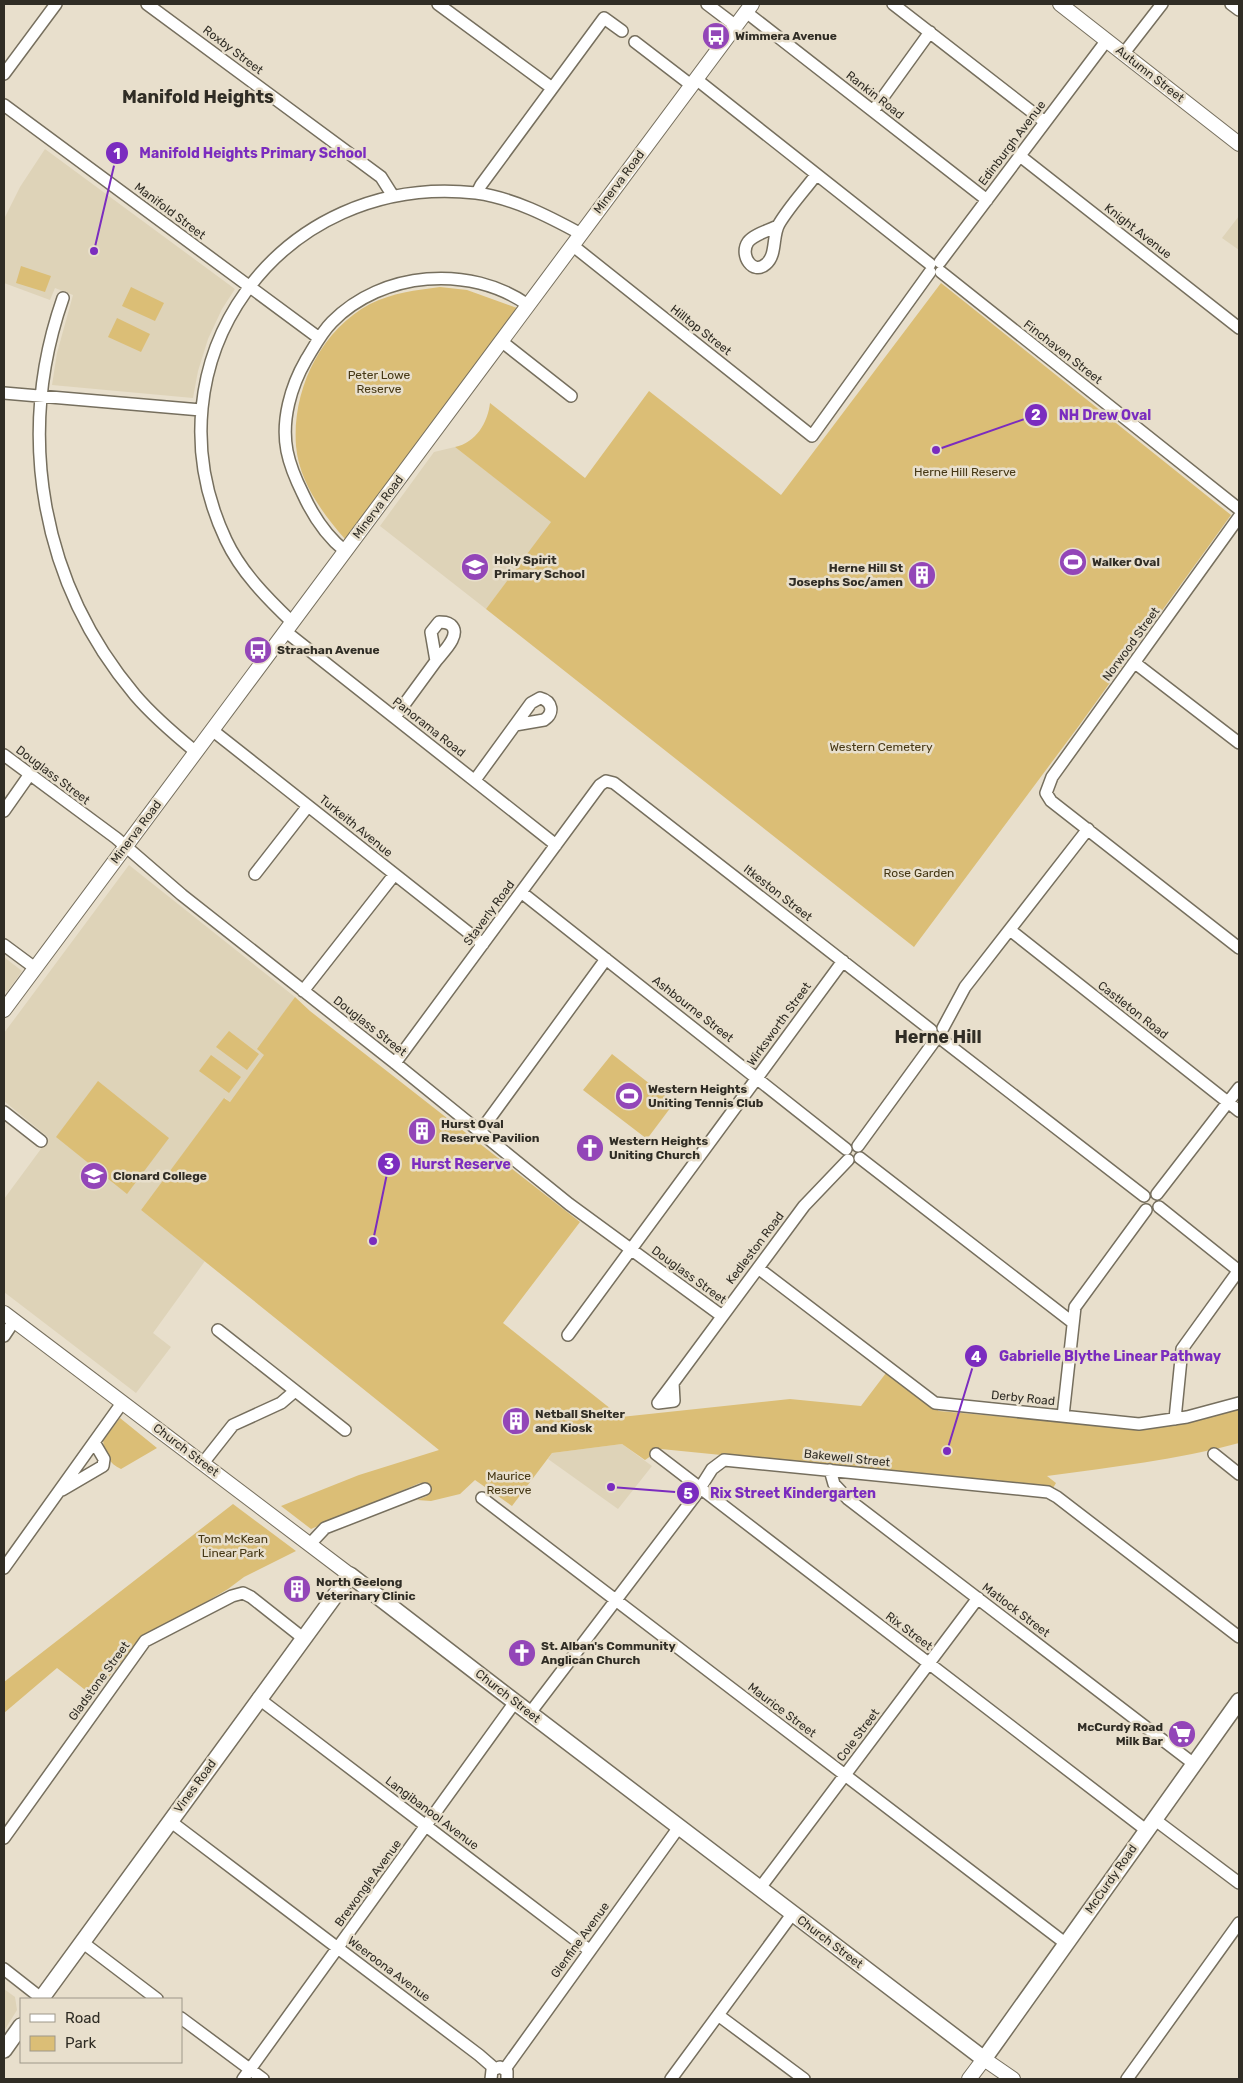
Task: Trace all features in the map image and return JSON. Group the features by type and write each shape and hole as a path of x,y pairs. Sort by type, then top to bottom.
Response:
{"main road":[{"name":"Vines Road","path":"42,1998 258,1698 350,1575"},
{"name":"Church Street","path":"350,1575 984,2059"},
{"name":"McCurdy Road","path":"984,2059 1239,1701"},
{"path":"4,2050 20,2027"}],"street":[{"path":"4,74 56,4"},
{"name":"Roxby Street","path":"147,4 380,177 387,184 393,196"},
{"path":"438,4 552,88"},
{"path":"707,4 736,26"},
{"path":"894,4 1045,122"},
{"name":"Autumn Street","path":"1060,4 1239,144"},
{"path":"1124,53 1162,4"},
{"path":"1231,4 1239,10"},
{"name":"Minerva Road","path":"4,1010 749,8"},
{"name":"Rankin Road","path":"749,8 873,110 987,200"},
{"path":"477,194 481,185 604,18 622,32"},
{"path":"873,110 930,32"},
{"name":"Edinburgh Avenue","path":"812,436 935,267 1107,40"},
{"name":"Finchaven Street","path":"635,42 694,82 935,267 1239,509"},
{"name":"Manifold Street","path":"4,105 318,338"},
{"name":"Knight Avenue","path":"1020,156 1239,328"},
{"path":"778,226 816,175"},
{"path":"289,626 245,571 224,535 208,492 203,469 201,410 206,377 215,348 236,308 250,287 265,267 291,243 309,231 340,213 367,202 393,196 443,191 477,194 512,202 545,214 581,234"},
{"name":"Hilltop Street","path":"572,245 812,436"},
{"path":"345,551 319,525 294,475 286,450 286,428 290,394 297,375 318,338 331,322 367,295 406,282 422,279 467,280 511,294 528,304"},
{"path":"63,298 47,349 40,396 38,439 42,488 56,549 72,595 100,647 136,697 165,726 196,752"},
{"path":"501,342 571,396"},
{"path":"4,393 201,410"},
{"name":"Norwood Street","path":"1088,829 1051,801 1046,793 1052,777 1239,517"},
{"name":"Panorama Road","path":"289,626 395,717 556,845"},
{"path":"395,717 436,661"},
{"path":"1135,663 1239,743"},
{"path":"475,780 515,725"},
{"name":"Turkeith Avenue","path":"212,730 483,944"},
{"name":"Douglass Street","path":"4,755 125,847 182,895 395,1063 479,1133 569,1204 722,1316"},
{"path":"4,811 30,774"},
{"name":"Staverly Road","path":"395,1063 600,785 606,781"},
{"name":"Itkeston Street","path":"606,781 614,783 843,961 937,1029"},
{"path":"255,874 308,806"},
{"path":"1144,1196 939,1042 930,1038 965,987 1088,829 1239,948"},
{"path":"303,991 394,875"},
{"name":"Ashbourne Street","path":"521,892 758,1077 852,1156 1072,1322"},
{"name":"Castleton Road","path":"1010,930 1239,1111"},
{"path":"4,945 35,968"},
{"path":"479,1133 606,959"},
{"name":"Wirksworth Street","path":"568,1336 843,961"},
{"path":"852,1156 854,1145 858,1146 939,1042"},
{"path":"1157,1194 1239,1088"},
{"path":"4,1112 41,1141"},
{"name":"Kedleston Road","path":"673,1383 804,1206 852,1156"},
{"path":"1157,1194 1148,1193 1144,1196 1142,1205 1146,1210 1154,1211 1159,1208"},
{"path":"1157,1194 1160,1199 1159,1208"},
{"path":"1159,1208 1239,1271 1182,1349 1176,1419"},
{"path":"1063,1416 1074,1307 1146,1210"},
{"name":"Derby Road","path":"758,1268 932,1401 1139,1424 1176,1419 1239,1403"},
{"path":"4,1336 9,1317"},
{"name":"Church Street","path":"9,1317 350,1575"},
{"path":"218,1330 345,1430"},
{"path":"203,1463 233,1425 281,1402 296,1391"},
{"path":"4,1568 122,1403"},
{"path":"58,1492 103,1466 104,1459 94,1442"},
{"name":"Rix Street","path":"656,1454 929,1664 1150,1825 1239,1883"},
{"path":"1214,1454 1239,1474"},
{"name":"Bakewell Street","path":"530,1713 700,1489 712,1469 724,1460 1050,1492 1239,1637"},
{"name":"Matlock Street","path":"830,1470 834,1484 844,1496 1194,1764"},
{"path":"310,1544 325,1528 424,1489"},
{"name":"Maurice Street","path":"482,1498 1065,1943"},
{"name":"Gladstone Street","path":"4,1838 145,1640 232,1596 243,1593 303,1638"},
{"name":"Cole Street","path":"760,1888 978,1598"},
{"name":"Langibanool Avenue","path":"258,1698 589,1950"},
{"name":"Brewongle Avenue","path":"247,2075 515,1702"},
{"name":"Weeroona Avenue","path":"170,1821 479,2054 499,2074"},
{"name":"Glenfine Avenue","path":"499,2074 679,1827"},
{"path":"671,2079 792,1913"},
{"path":"1127,2079 1239,1923"},
{"path":"82,1942 156,1998"},
{"path":"4,1969 40,1998"},
{"path":"718,2015 804,2079"},
{"path":"182,2019 247,2075 262,2079"},
{"path":"970,2079 984,2059"},
{"name":"Church Street","path":"984,2059 1013,2079"}],"shaded area":[{"path":"45,149 235,289 222,309 208,339 198,371 193,398 52,385 57,353 73,295 55,288 50,300 4,283 4,219 20,187"},
{"path":"1239,216 1239,250 1222,238"},
{"name":"Holy Spirit Primary School","path":"455,447 552,522 486,609 380,526 434,452"},
{"name":"Clonard College","path":"129,865 295,997 258,1049 265,1055 230,1102 225,1098 141,1210 205,1261 153,1333 171,1347 136,1393 4,1292 4,1199 49,1138 4,1101 4,1033"},
{"path":"4,957 22,971 7,992 4,989"},
{"path":"622,1444 652,1466 618,1509 548,1459 552,1453"},
{"path":"4,1989 15,1997 17,2010 4,2031"}],"green space":[{"path":"21,266 51,276 45,292 16,283"},
{"name":"Western Cemetery","path":"941,283 1231,515 1078,727 914,947 486,609 551,522 455,447 469,441 480,431 487,417 490,403 585,478 649,391 781,495"},
{"path":"131,287 164,303 155,321 122,306"},
{"name":"Peter Lowe Reserve","path":"440,287 467,290 517,308 345,539 313,496 298,459 296,425 304,384 324,346 352,316 370,304 387,297"},
{"path":"117,318 150,334 141,352 108,337"},
{"name":"Maurice Reserve","path":"295,997 310,1011 580,1222 503,1323 621,1417 790,1399 861,1406 886,1373 939,1411 1139,1429 1239,1406 1239,1443 1168,1459 1047,1476 1056,1483 1053,1488 661,1449 645,1460 622,1444 552,1453 512,1506 475,1480 460,1494 431,1501 417,1500 427,1496 430,1492 428,1485 420,1483 311,1529 281,1506 359,1475 439,1450 141,1210 224,1098 230,1102 264,1055 257,1049"},
{"path":"229,1031 259,1054 247,1070 216,1047"},
{"name":"Western Heights Uniting Tennis Club","path":"612,1054 674,1103 647,1139 583,1090"},
{"path":"211,1055 241,1077 229,1093 199,1071"},
{"path":"98,1081 169,1138 127,1194 56,1137"},
{"path":"120,1418 157,1448 121,1469 108,1458 103,1440"},
{"name":"Tom McKean Linear Park","path":"233,1504 296,1551 244,1577 228,1589 138,1642 93,1696 57,1668 4,1713 4,1682"}],"place":[{"name":"Wimmera Avenue","path":"716,36"},
{"name":"Manifold Heights Primary School","path":"94,251"},
{"name":"NH Drew Oval","path":"936,450"},
{"name":"Walker Oval","path":"1073,562"},
{"name":"Holy Spirit Primary School","path":"475,567"},
{"name":"Herne Hill St Josephs Soc/amen","path":"922,575"},
{"name":"Strachan Avenue","path":"258,650"},
{"name":"Western Heights Uniting Tennis Club","path":"629,1096"},
{"name":"Hurst Oval Reserve Pavilion","path":"422,1131"},
{"name":"Western Heights Uniting Church","path":"590,1148"},
{"name":"Clonard College","path":"94,1176"},
{"name":"Hurst Reserve","path":"373,1241"},
{"name":"Netball Shelter and Kiosk","path":"516,1421"},
{"name":"Gabrielle Blythe Linear Pathway","path":"947,1451"},
{"name":"Rix Street Kindergarten","path":"611,1487"},
{"name":"North Geelong Veterinary Clinic","path":"297,1589"},
{"name":"St. Alban's Community Anglican Church","path":"522,1653"},
{"name":"McCurdy Road Milk Bar","path":"1182,1734"}],"district":[{"name":"Manifold Heights","path":"198,97"},
{"name":"Herne Hill","path":"938,1037"}],"park label":[{"name":"Herne Hill Reserve","path":"965,472"},
{"name":"Rose Garden","path":"919,873"}]}
